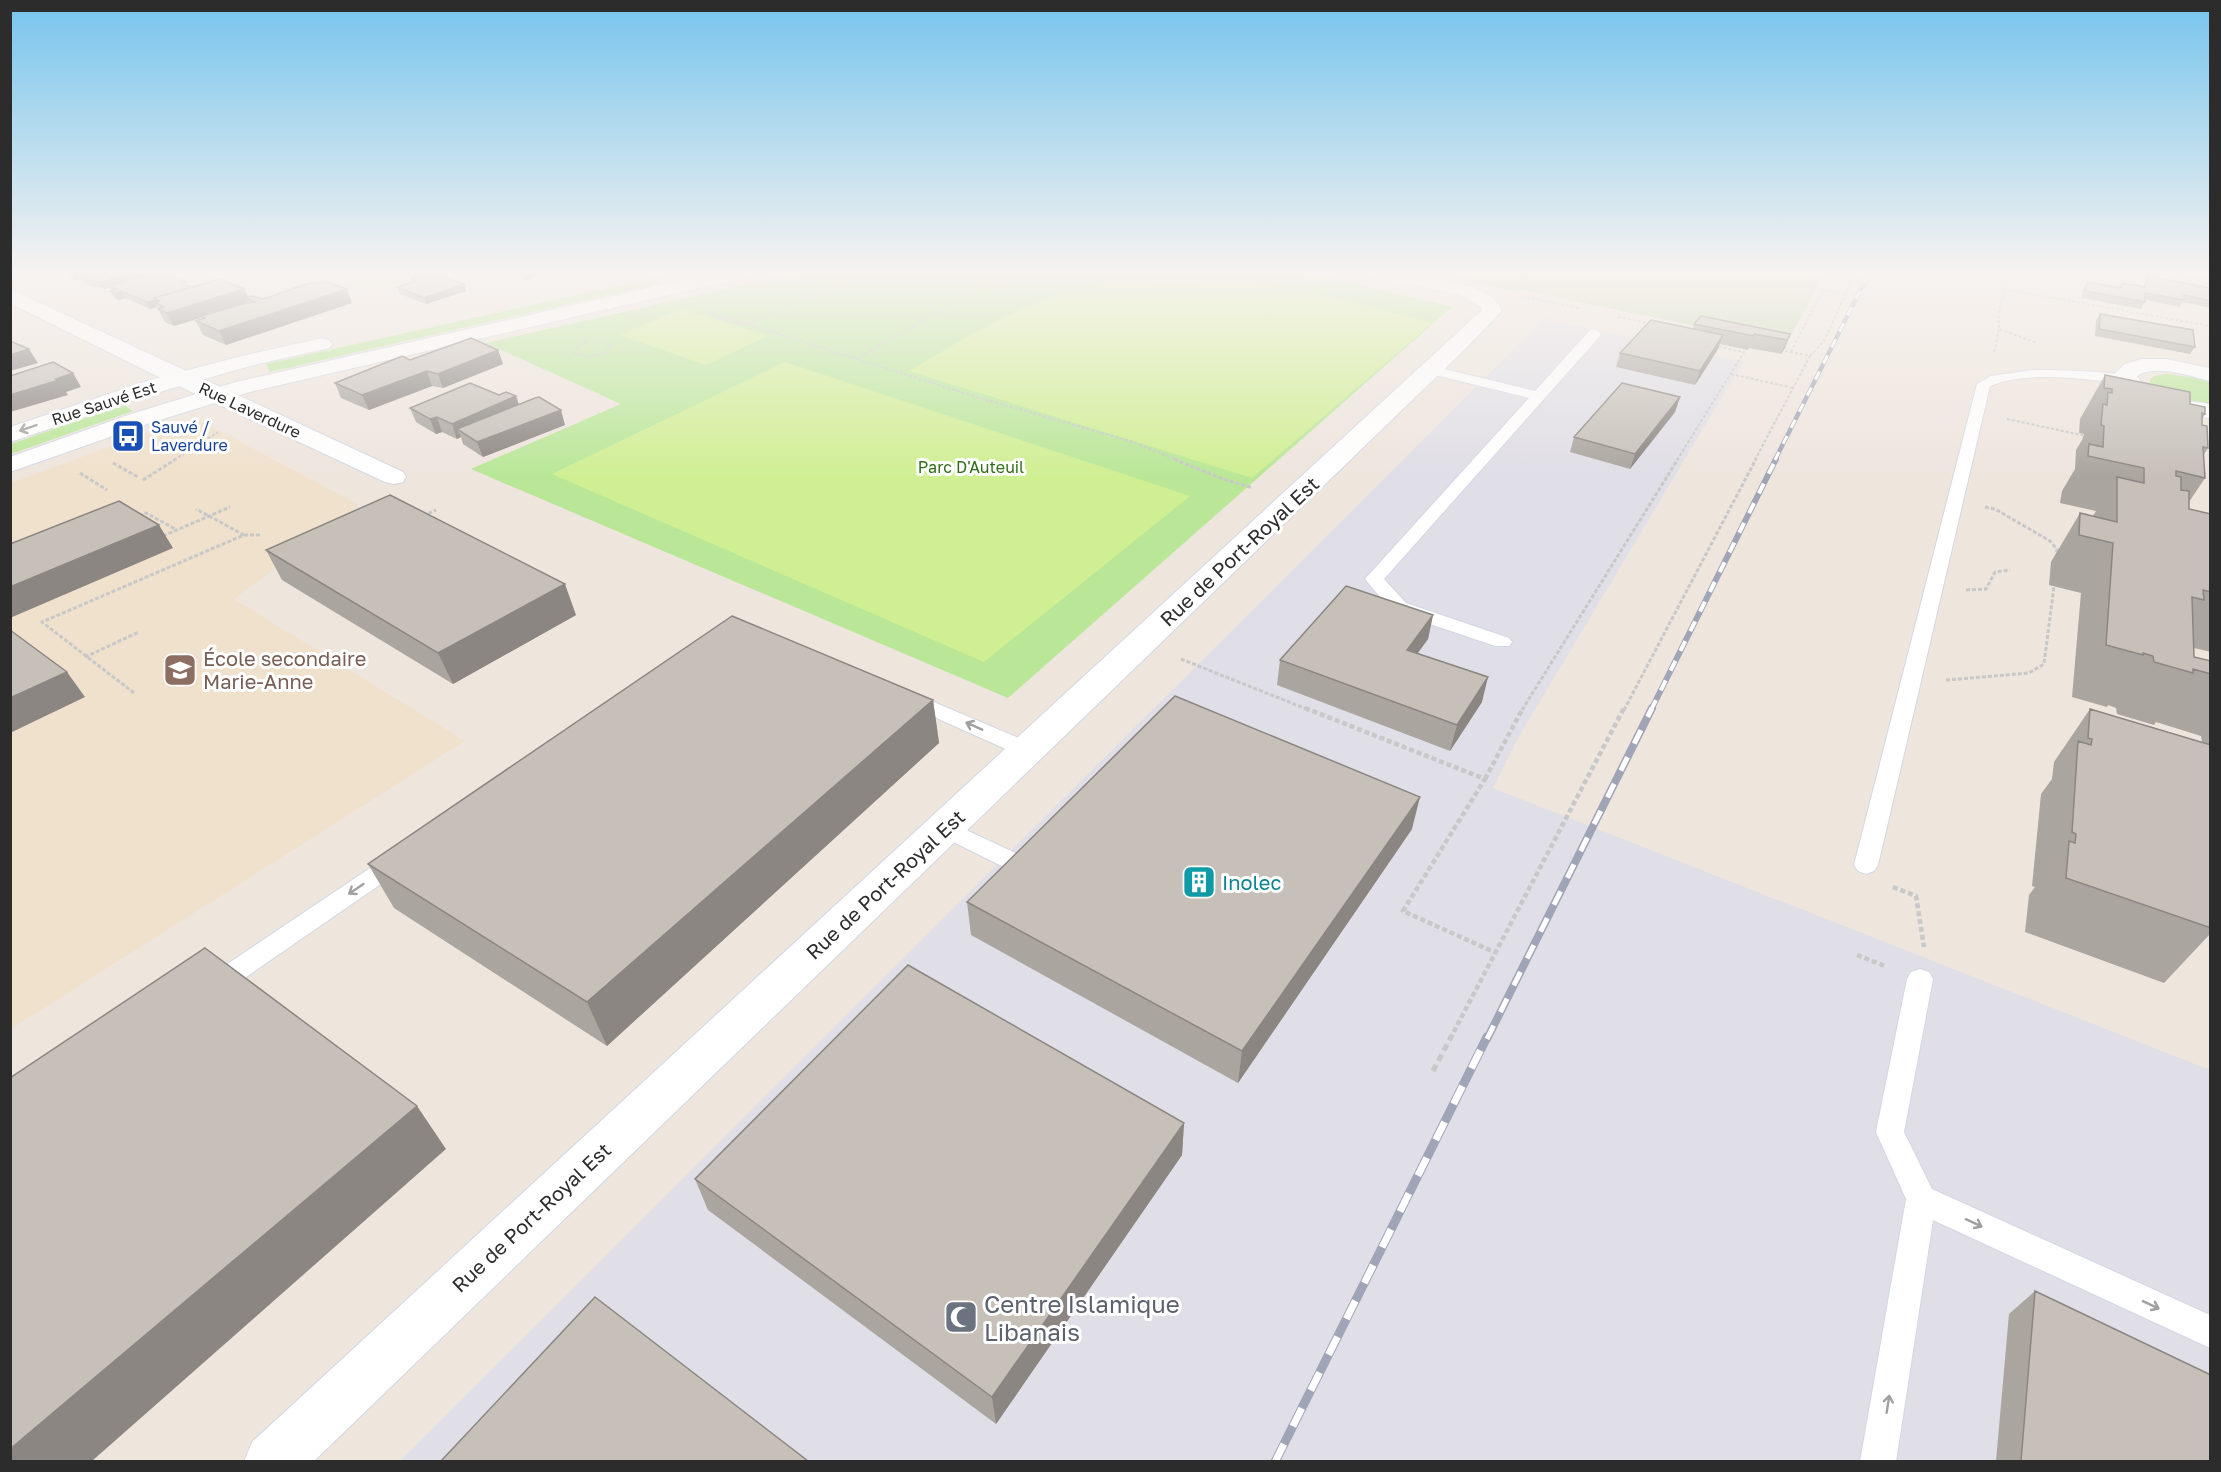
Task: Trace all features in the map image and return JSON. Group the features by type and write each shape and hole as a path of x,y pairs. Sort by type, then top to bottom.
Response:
{"street":[{"name":"Rue Laverdure","path":"102,340 394,477"},
{"name":"Rue Sauvé Est","path":"10,435 181,378 342,340"},
{"name":"Rue Sauvé Est","path":"10,465 217,395 433,340"},
{"name":"Rue de Port-Royal Est","path":"272,1461 1463,340"},
{"path":"2211,374 2171,367 2143,366 2127,371 2125,374 2127,380 2140,392 2156,399 2211,411"}],"lane":[{"path":"1502,642 1399,607 1374,579 1589,340"},
{"path":"1432,370 1537,396"},
{"path":"1866,865 1984,384 1999,378 2040,375 2084,375 2127,380"},
{"path":"894,691 1027,750"},
{"path":"945,828 1022,866"},
{"path":"197,997 413,851"},
{"path":"1878,1461 1921,1199 1890,1132 1920,979"},
{"path":"1921,1199 2211,1332"}],"path":[{"path":"591,340 578,346 575,353 589,357 607,352 611,345 598,340"},
{"path":"795,340 1130,441 1262,491"},
{"path":"856,359 890,340"},
{"path":"1791,352 1797,340"},
{"path":"1433,1071 1810,356 1825,340"},
{"path":"2027,340 2038,344"},
{"path":"1495,952 1403,911 1485,779 1509,731 1744,352 1710,345"},
{"path":"1774,348 1810,356"},
{"path":"1731,375 1793,388"},
{"path":"2036,425 2086,435"},
{"path":"143,480 224,429"},
{"path":"156,538 230,507"},
{"path":"196,509 244,535"},
{"path":"1995,509 2055,545 2056,563"},
{"path":"418,518 436,510"},
{"path":"135,517 146,513 177,530"},
{"path":"134,693 42,622 244,535 261,535"},
{"path":"1958,589 1986,589 1994,571 2010,570"},
{"path":"1945,680 2029,673 2044,664 2054,586"},
{"path":"85,657 139,632"},
{"path":"1175,657 1485,779"},
{"path":"1916,896 1924,949"}],"shaded area":[{"path":"1523,340 1640,340 1743,362 1518,738 1493,788 2210,1070 2210,1461 399,1462"},
{"name":"École secondaire Marie-Anne","path":"199,420 359,505 234,599 465,741 11,1029 11,483 174,423"}],"green space":[{"path":"376,340 412,340 270,372 266,364"},
{"name":"Parc D'Auteuil","path":"501,340 1415,340 1008,698 471,469 621,404 486,343"},
{"path":"633,340 760,340 706,365"},
{"path":"963,340 1413,340 1252,478 909,371"},
{"path":"1761,340 1789,340 1786,345"},
{"path":"785,362 1190,496 984,662 552,474"},
{"path":"2167,374 2210,380 2210,405 2170,396 2151,384 2150,380 2154,376"},
{"path":"123,405 133,411 11,454 11,444"}],"building":[{"path":"466,340 475,340 498,350 438,374 427,371 362,395 335,383 402,356 410,360"},
{"path":"1633,340 1720,340 1700,371 1620,353"},
{"path":"2156,340 2194,340 2195,347"},
{"path":"10,341 29,349 10,355"},
{"path":"53,362 73,373 56,379 59,380 10,395 10,376"},
{"path":"2105,375 2190,392 2190,404 2205,407 2205,414 2202,413 2202,425 2207,426 2208,448 2203,447 2205,478 2176,471 2176,476 2181,477 2181,490 2189,491 2189,509 2211,514 2211,592 2203,590 2204,600 2192,597 2194,657 2211,661 2211,674 2193,669 2193,673 2154,662 2153,656 2106,645 2113,543 2079,535 2080,513 2117,522 2117,477 2144,483 2144,468 2088,456 2089,444 2103,447 2104,426 2101,425 2103,404 2107,405 2108,392 2112,393 2112,389 2104,388"},
{"path":"470,383 499,395 506,392 516,396 452,424 437,417 430,419 410,408"},
{"path":"1622,383 1680,397 1635,454 1574,437"},
{"path":"539,397 561,410 477,442 457,429 535,398"},
{"path":"390,495 565,584 438,653 266,550"},
{"path":"119,501 159,525 10,587 10,544"},
{"path":"1346,586 1433,615 1407,650 1488,677 1457,725 1280,660"},
{"path":"732,616 933,700 587,1002 368,864"},
{"path":"10,630 67,672 10,698"},
{"name":"Inolec","path":"1175,696 1420,797 1242,1051 967,902"},
{"path":"2090,709 2211,745 2211,928 2066,878 2069,841 2075,843 2076,834 2072,832 2078,741 2091,745 2092,739 2088,738"},
{"path":"205,948 417,1106 10,1449 10,1078"},
{"name":"Centre Islamique Libanais","path":"908,965 1184,1123 992,1397 695,1179"},
{"path":"2035,1291 2211,1375 2211,1461 2021,1461"},
{"path":"595,1297 808,1461 441,1461"}],"railway":[{"path":"1775,460 1835,340"},
{"path":"1651,710 1776,459"},
{"path":"1487,1039 1652,708"},
{"path":"1275,1462 1487,1037"}],"place":[{"name":"Sauvé / Laverdure","path":"128,436"},
{"name":"École secondaire Marie-Anne","path":"180,670"},
{"name":"Inolec","path":"1199,882"},
{"name":"Centre Islamique Libanais","path":"961,1317"}]}
